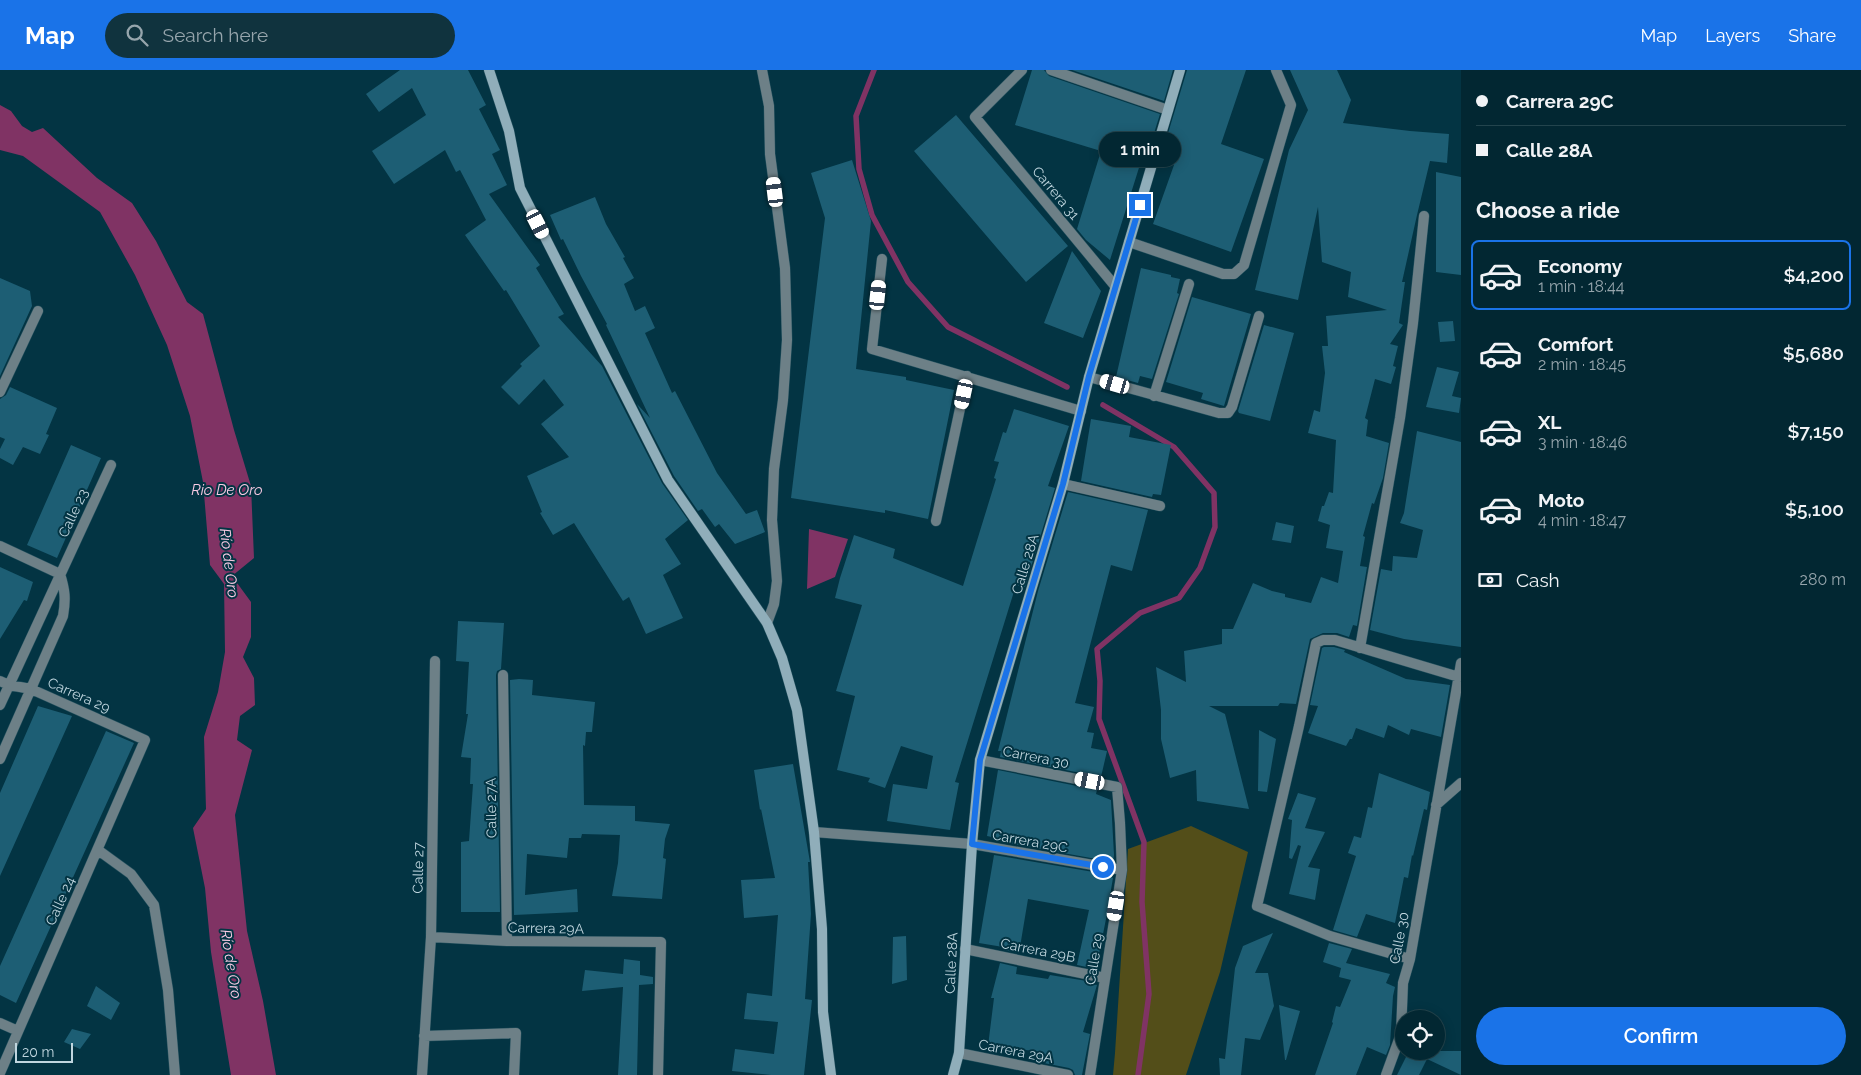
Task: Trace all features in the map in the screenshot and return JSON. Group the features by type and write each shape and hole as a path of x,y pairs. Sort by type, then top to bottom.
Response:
{"street":[{"path":"489,70 509,131 520,188 668,480 766,623 782,658 797,710 814,832 822,929 823,1012 830,1075"},
{"path":"762,70 769,106 770,154 785,268 787,340 783,400 774,477 772,520 777,581 774,604 766,623"},
{"name":"Carrera 31","path":"1022,70 975,117 1115,286"},
{"path":"1051,70 1168,110"},
{"name":"Calle 28A","path":"953,1075 959,1053 972,844 980,760 1063,484 1089,376 1180,70"},
{"path":"1129,242 1223,274 1234,274 1244,265 1291,105 1276,70"},
{"path":"1360,648 1400,418 1413,323 1424,216"},
{"path":"882,259 872,349 1081,411"},
{"path":"1154,396 1189,284"},
{"path":"0,392 38,311"},
{"path":"1089,376 1154,396 1219,413 1228,413 1232,407 1259,316"},
{"path":"936,521 967,376"},
{"name":"Calle 23","path":"0,705 5,683 60,574 110,465"},
{"path":"1063,484 1160,506"},
{"path":"0,546 60,574 65,590 63,616 0,759"},
{"path":"1410,959 1330,936 1256,906 1299,726 1316,643 1323,640 1334,640 1458,677"},
{"name":"Calle 27","path":"422,1075 431,937 435,661"},
{"name":"Calle 30","path":"1386,1075 1401,1034 1403,983 1410,959 1461,663"},
{"name":"Calle 27A","path":"503,675 507,941"},
{"name":"Carrera 29","path":"5,683 31,689 145,740"},
{"name":"Calle 24","path":"0,1073 145,740"},
{"name":"Carrera 30","path":"980,760 1116,787"},
{"path":"1436,806 1461,783"},
{"name":"Calle 29","path":"1090,1075 1122,870 1116,787"},
{"name":"Carrera 29C","path":"814,832 972,844 1122,870"},
{"path":"98,850 131,874 154,905 168,990 175,1075"},
{"name":"Carrera 29A","path":"431,937 507,941 661,942 658,1075"},
{"name":"Carrera 29B","path":"965,949 1105,978"},
{"path":"0,1022 18,1031"},
{"path":"424,1036 516,1033 514,1075"},
{"name":"Carrera 29A","path":"959,1053 1068,1075"}],"shaded area":[{"path":"1191,826 1248,852 1220,972 1186,1075 1113,1075 1128,849"}],"water":[{"name":"Rio De Oro","path":"0,105 11,111 22,126 32,132 43,128 97,178 132,203 156,241 187,302 203,314 251,486 254,558 232,576 251,602 251,637 243,657 254,678 255,705 240,716 237,740 252,750 235,815 247,931 263,1001 276,1075 231,1075 211,952 205,888 193,828 206,809 204,737 218,692 225,652 224,584 210,565 203,482 190,416 167,345 135,275 100,212 23,156 0,150"},
{"path":"809,529 848,539 835,577 807,589"}],"building":[{"path":"400,70 468,70 486,105 479,109 500,150 492,154 507,185 489,194 540,265 536,268 564,314 558,317 602,366 662,483 688,520 665,539 681,564 663,575 683,618 646,634 629,597 623,601 574,523 553,535 540,513 542,512 527,476 569,457 541,424 564,405 544,379 519,405 501,387 522,366 520,364 540,346 506,290 504,291 465,235 486,220 460,170 456,172 445,150 394,184 372,151 426,115 412,88 379,112 366,94"},
{"path":"1032,70 1044,70 1049,76 1160,114 1147,156 1143,155 1110,260 1086,240 1077,229 1101,151 1015,125"},
{"path":"1072,70 1173,70 1164,101"},
{"path":"1187,70 1246,70 1221,144 1264,159 1231,252 1153,224 1174,165 1160,160"},
{"path":"1290,70 1337,70 1351,100 1343,123 1449,134 1447,163 1430,161 1417,215 1402,282 1405,282 1399,323 1403,325 1390,344 1398,346 1393,366 1396,367 1391,384 1375,379 1365,418 1368,420 1366,436 1389,443 1383,478 1374,504 1372,503 1363,536 1365,537 1360,566 1367,567 1357,626 1353,625 1349,637 1337,633 1323,633 1310,639 1296,704 1280,703 1278,706 1209,706 1225,714 1249,809 1197,801 1196,770 1170,778 1161,739 1161,710 1156,667 1186,682 1184,651 1222,644 1222,629 1233,629 1253,583 1285,594 1285,597 1311,603 1321,577 1338,583 1343,551 1326,548 1330,525 1318,521 1322,506 1324,506 1329,492 1333,493 1336,440 1308,433 1314,410 1320,412 1325,373 1322,346 1328,346 1326,316 1387,310 1348,297 1351,272 1322,262 1318,207 1298,300 1255,290 1289,150 1308,110"},
{"path":"956,115 1068,246 1026,282 914,151"},
{"path":"852,160 871,221 856,369 906,377 906,380 954,390 928,519 885,510 885,513 791,498 825,218 811,173"},
{"path":"1436,172 1461,177 1461,275 1436,272"},
{"path":"595,197 606,224 625,257 623,258 634,278 624,284 635,311 645,306 655,328 645,333 672,393 675,391 717,473 746,514 757,510 765,532 735,544 719,524 715,527 702,509 698,511 674,476 637,404 650,418 607,324 563,239 561,240 550,215"},
{"path":"1072,251 1101,291 1083,338 1044,323"},
{"path":"1141,268 1180,279 1177,293 1179,294 1152,379 1140,376 1138,383 1116,377"},
{"path":"0,278 30,291 32,306 0,376"},
{"path":"1192,297 1251,314 1224,406 1201,399 1203,393 1166,382"},
{"path":"1453,321 1455,341 1440,342 1438,322"},
{"path":"1264,325 1294,333 1270,421 1239,413 1238,411"},
{"path":"1437,367 1459,372 1452,396 1461,398 1459,413 1426,407"},
{"path":"10,387 57,408 46,434 49,435 40,454 23,447 13,465 0,458 0,449 5,439 0,437 0,399 6,395"},
{"path":"1014,409 1069,426 1048,486 1055,488 1025,587 1016,585 955,782 959,783 950,830 887,821 893,784 927,789 933,756 901,746 885,788 868,782 870,778 837,770 855,696 836,691 862,605 835,598 840,578 854,535 895,549 893,558 963,586 996,479 994,478 999,462 994,461 1003,432 1006,433"},
{"path":"1091,419 1131,426 1129,437 1171,445 1161,495 1153,494 1152,497 1081,481"},
{"path":"1417,431 1461,442 1461,647 1404,639 1370,630 1381,569 1392,571 1393,556 1417,558 1423,530 1400,523 1404,513"},
{"path":"71,445 101,458 57,558 27,545"},
{"path":"1068,492 1148,510 1132,571 1111,565 1075,703 1094,707 1087,732 1094,733 1091,748 1107,751 1101,777 1000,757 1001,751 998,751 1038,591"},
{"path":"1276,522 1294,526 1291,543 1272,540"},
{"path":"0,567 33,582 27,601 24,600 0,639"},
{"path":"458,621 504,623 501,669 497,671 496,675 500,912 461,912 461,842 469,841 473,784 470,784 471,758 461,757 468,714 466,714 469,662 456,661"},
{"path":"1322,648 1345,650 1344,652 1406,679 1450,685 1441,737 1411,729 1409,735 1388,725 1384,738 1356,728 1352,739 1350,739 1346,746 1308,733 1318,706 1310,705"},
{"path":"510,680 533,680 532,695 595,702 592,732 586,732 585,746 583,745 584,805 635,806 635,821 670,824 665,839 663,858 666,859 662,899 612,896 618,863 620,835 582,834 581,838 569,838 567,858 527,854 525,895 577,889 578,912 514,915"},
{"path":"38,706 72,716 0,876 0,793"},
{"path":"1259,730 1276,739 1267,792 1258,791"},
{"path":"106,731 134,743 16,1003 0,995 0,966"},
{"path":"793,764 810,862 808,862 811,914 805,999 812,1000 804,1075 771,1075 732,1071 735,1049 774,1054 778,1022 744,1019 747,993 772,996 778,915 744,918 741,880 775,878 760,810 754,770"},
{"path":"998,770 1097,790 1096,794 1111,800 1113,862 997,841 997,838 987,836"},
{"path":"1379,773 1430,792 1427,810 1424,809 1412,855 1408,878 1404,877 1395,923 1366,914 1357,937 1333,930 1356,856 1348,853 1354,836 1361,838 1368,807 1372,808"},
{"path":"1298,793 1316,798 1305,828 1325,832 1308,867 1320,869 1315,900 1289,894 1301,846 1298,845 1292,859 1289,858 1292,820 1288,819"},
{"path":"994,855 1111,875 1113,878 1096,969 1077,965 1089,910 1028,899 1019,953 1003,950 1003,947 979,943"},
{"path":"1273,933 1255,973 1268,973 1274,1006 1260,1040 1245,1038 1241,1075 1220,1075 1219,1058 1225,1059 1235,968 1243,946"},
{"path":"906,936 907,980 892,984 893,937"},
{"path":"1329,943 1352,949 1346,963 1390,974 1386,983 1395,987 1390,1045 1386,1055 1367,1047 1356,1075 1315,1075 1333,1023 1336,1006 1340,1007 1351,980 1339,977 1341,968 1323,962"},
{"path":"624,959 640,961 640,975 653,977 653,984 639,985 637,1075 618,1075 623,987 582,991 585,970 623,974"},
{"path":"1000,963 1017,967 1016,974 1048,979 1050,975 1093,982 1092,984 1097,985 1083,1032 1090,1034 1082,1075 1075,1075 1073,1070 1069,1068 1034,1061 1035,1051 988,1046 994,998 991,998"},
{"path":"96,986 120,1003 111,1020 87,1006"},
{"path":"1279,1005 1300,1011 1286,1060 1285,1060"},
{"path":"72,1029 91,1034 80,1049 64,1042"},
{"path":"1445,1051 1461,1051 1461,1075 1429,1060 1445,1060"},
{"path":"1404,1060 1426,1060 1419,1075 1397,1075"}],"waterway":[{"path":"874,70 856,116 859,169 872,215 908,282 948,327 1067,387"},
{"path":"1103,405 1174,447 1214,493 1215,527 1200,568 1179,598 1140,613 1097,649 1100,681 1099,719 1144,842 1142,902 1149,994 1138,1075"}],"route":[{"path":"1103,867 972,844 980,760 1063,484 1089,376 1140,205"}],"water label":[{"name":"Río de Oro","path":"229,563"},
{"name":"Río de Oro","path":"231,964"}]}
